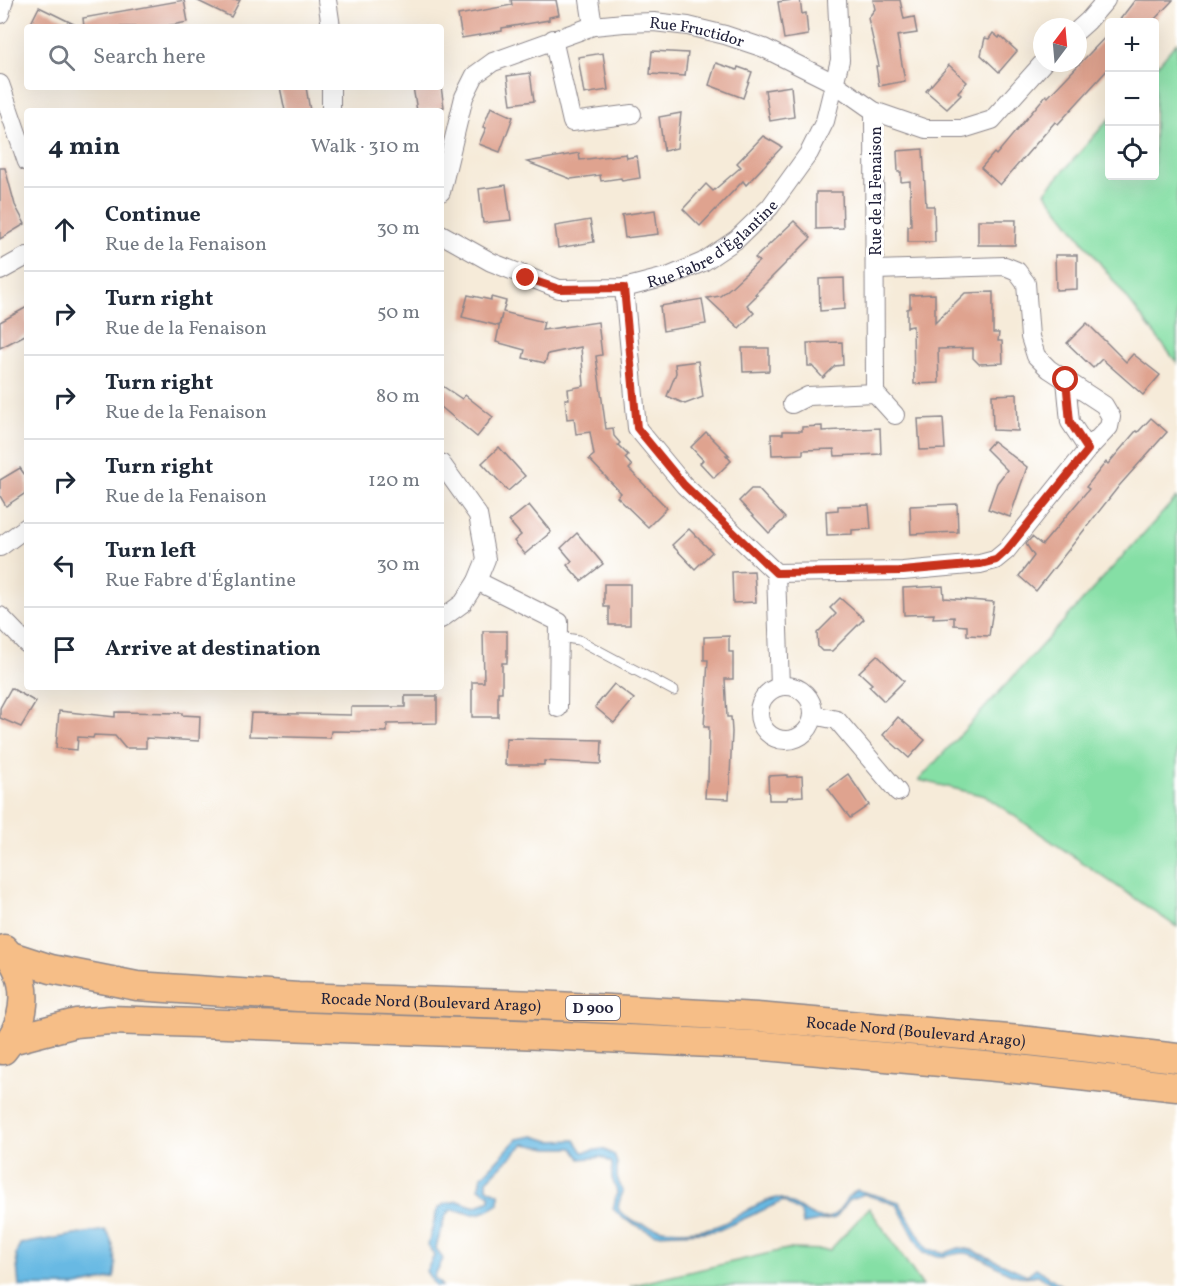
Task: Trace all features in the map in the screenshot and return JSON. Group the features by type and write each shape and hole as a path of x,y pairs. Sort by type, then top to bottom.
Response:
{"main road":[{"path":"5,951 21,976 25,998 21,1020 6,1046"},
{"name":"Rocade Nord (Boulevard Arago)","path":"5,951 51,969 137,986 298,997 538,1005 757,1017 1020,1040 1177,1058"},
{"name":"Rocade Nord (Boulevard Arago)","path":"6,1046 76,1023 110,1020 765,1046 1018,1069 1177,1087"}],"street":[{"path":"0,14 4,0"},
{"path":"327,0 331,24"},
{"path":"589,0 593,26"},
{"name":"Rue Fabre d'Églantine","path":"444,236 490,262 559,289 624,288 670,276 703,262 737,239 770,207 809,153 825,122 840,60 837,0"},
{"path":"1087,20 1106,0"},
{"name":"Rue Fructidor","path":"444,180 464,97 475,75 493,62 593,26 624,22 654,22 688,26 725,35 764,48 834,83 874,111 926,129 963,129 992,120 1035,72"},
{"path":"553,39 572,122 632,114"},
{"path":"0,84 24,153"},
{"path":"331,90 331,108"},
{"name":"Rue de la Fenaison","path":"874,111 875,393"},
{"path":"0,271 24,258"},
{"name":"Rue de la Fenaison","path":"776,573 903,571 980,564 996,560 1109,427 1111,417 1104,405 1049,369 1036,356 1030,337 1026,283 1017,271 1005,266 875,270"},
{"path":"624,288 637,428 684,485 776,573 780,686"},
{"path":"1066,380 1070,422 1088,450"},
{"path":"792,404 808,396 875,393 895,415"},
{"path":"444,467 478,515 486,559 477,581 463,603 444,618"},
{"path":"0,547 24,529"},
{"path":"477,581 559,622 558,708"},
{"path":"0,616 24,641"},
{"path":"780,686 788,686 804,692 813,707 813,715 806,732 789,740 780,740 764,730 760,721 760,703 765,695 780,686"},
{"path":"813,715 837,720 898,792"}],"lane":[{"path":"559,637 579,640 674,691"}],"green space":[{"path":"1177,42 1177,363 1045,192 1105,124 1105,180 1159,180 1159,63"},
{"path":"1176,498 1177,927 985,796 919,780"},
{"path":"869,1208 923,1286 630,1286 787,1249 830,1250"}],"water":[{"path":"534,1136 550,1141 575,1140 583,1152 603,1149 614,1155 617,1163 617,1178 623,1192 618,1209 622,1214 642,1224 677,1231 701,1230 722,1224 763,1202 777,1198 791,1203 813,1216 827,1218 834,1215 857,1190 899,1202 927,1249 945,1253 959,1248 972,1250 1027,1275 1036,1268 1062,1286 1055,1286 1038,1275 1019,1276 1011,1274 982,1258 969,1254 937,1256 923,1253 897,1205 864,1194 849,1200 835,1218 803,1224 801,1213 783,1201 719,1230 654,1234 624,1219 613,1209 617,1192 612,1178 612,1163 602,1157 580,1159 573,1148 549,1148 524,1144 487,1180 487,1188 499,1194 499,1204 479,1214 451,1210 445,1216 436,1248 443,1259 434,1277 442,1286 435,1286 426,1271 434,1256 428,1245 437,1210 444,1204 458,1201 475,1207 490,1200 490,1195 479,1188 481,1177 517,1139"},
{"path":"105,1230 111,1239 114,1253 116,1267 114,1278 76,1286 19,1286 16,1254 20,1244"}],"building":[{"path":"184,0 188,22 84,24 83,18"},
{"path":"196,0 240,0 231,17"},
{"path":"511,0 556,0 559,15 549,17 549,20 462,38 458,15 512,5"},
{"path":"800,0 802,14 806,13 808,35 784,39 778,2"},
{"path":"873,0 900,0 904,19 914,17 917,33 897,36 905,81 879,86 876,66 879,66 868,18 875,9"},
{"path":"1135,0 1173,0 1156,18 1121,18"},
{"path":"39,7 74,24 30,24"},
{"path":"993,33 1017,51 999,72 981,55 985,38 989,39"},
{"path":"1105,37 1105,72 1058,124 1055,122 1000,185 981,168 994,153 996,155 1046,95 1048,97 1072,72 1087,72 1087,56"},
{"path":"652,51 688,53 685,76 650,74"},
{"path":"603,53 608,90 584,94 578,57"},
{"path":"716,63 752,72 743,98 709,85"},
{"path":"949,65 967,82 958,92 961,95 947,109 926,91"},
{"path":"530,73 534,101 511,104 507,76"},
{"path":"791,86 794,117 770,121 765,90"},
{"path":"281,90 306,90 310,108 284,108"},
{"path":"414,90 441,90 444,107 416,108"},
{"path":"491,107 513,117 500,152 479,144"},
{"path":"681,113 677,148 664,151 659,117"},
{"path":"763,136 782,147 746,185 743,181 700,226 683,209 706,184 713,191 741,167 737,163"},
{"path":"923,149 926,206 934,206 935,242 908,242 908,226 911,226 910,181 901,182 897,151"},
{"path":"579,153 580,160 626,154 627,158 637,156 640,178 601,181 600,175 571,179 527,162"},
{"path":"0,168 5,168 15,205 24,225 0,239"},
{"path":"506,185 511,220 483,223 479,189"},
{"path":"816,192 842,192 843,228 816,229"},
{"path":"655,210 658,234 625,238 622,215"},
{"path":"590,220 594,242 558,248 555,226"},
{"path":"978,220 1016,220 1015,245 978,245"},
{"path":"794,221 811,238 755,294 757,295 747,305 754,313 739,328 707,298 720,296 730,288 759,261 755,258"},
{"path":"1055,255 1077,255 1077,289 1056,290"},
{"path":"844,278 845,309 820,311 819,279"},
{"path":"993,292 993,333 999,333 998,341 1002,341 1003,363 979,364 973,358 973,348 938,349 939,383 914,384 913,326 907,327 910,295 935,294 935,323 965,293"},
{"path":"468,295 506,301 503,312 544,322 542,330 598,322 602,355 596,356 606,429 613,428 614,436 620,443 618,445 628,455 625,458 632,466 629,469 667,508 648,527 617,497 621,493 589,459 594,455 590,432 576,434 574,418 567,419 565,399 569,399 568,389 584,386 581,347 548,354 545,363 523,358 525,350 496,342 502,314 499,326 462,317"},
{"path":"702,299 706,324 663,331 660,306"},
{"path":"24,309 24,336 0,348 0,322"},
{"path":"1087,323 1126,362 1133,354 1160,375 1143,395 1102,359 1093,368 1067,343"},
{"path":"842,342 843,365 835,366 823,378 812,366 808,366 807,343"},
{"path":"742,348 769,348 769,371 743,372"},
{"path":"698,361 703,397 685,404 667,396 676,373 675,364"},
{"path":"444,387 462,399 465,395 493,417 477,437 444,410"},
{"path":"1017,394 1018,431 993,430 992,395"},
{"path":"943,418 945,449 920,450 918,419"},
{"path":"1151,418 1167,432 1119,486 1036,591 1019,576 1034,556 1026,544 1032,537 1042,545 1089,489 1086,487 1106,462 1108,464 1136,431 1138,432"},
{"path":"822,426 822,431 880,428 881,454 835,456 834,449 803,450 803,454 772,455 771,434 783,434 783,431 802,431 802,427"},
{"path":"706,432 729,455 726,455 731,461 714,478 700,463 703,460 691,447"},
{"path":"993,441 1027,467 1010,517 988,509 997,483 1007,470 986,449"},
{"path":"499,447 525,476 508,491 482,463"},
{"path":"20,468 24,474 24,494 6,506 0,496 0,480"},
{"path":"751,489 758,489 785,518 769,533 739,501"},
{"path":"957,504 958,532 911,534 910,506"},
{"path":"529,505 551,532 525,554 514,541 521,535 509,521"},
{"path":"869,505 871,529 852,530 852,534 827,535 826,511 838,510 838,506"},
{"path":"689,529 712,552 695,569 672,545"},
{"path":"577,533 603,564 581,581 567,565 572,561 561,548"},
{"path":"754,571 756,602 733,603 732,572"},
{"path":"604,584 630,584 630,625 609,625 609,607 604,607"},
{"path":"943,586 944,598 994,602 989,636 967,635 967,626 954,625 954,617 933,618 934,614 904,615 903,588"},
{"path":"840,598 864,619 832,651 822,651 818,647 817,633 836,614 830,608"},
{"path":"483,631 507,631 507,663 502,663 502,692 498,692 498,717 472,717 472,682 484,682"},
{"path":"729,636 729,652 733,652 733,679 725,679 727,717 731,717 732,732 729,799 705,798 706,781 708,782 709,727 704,727 708,660 704,660 704,637"},
{"path":"877,655 904,681 884,701 869,686 872,684 859,672"},
{"path":"614,684 634,699 614,723 595,707"},
{"path":"11,688 36,702 21,727 0,718 0,708"},
{"path":"405,696 437,696 437,723 387,724 387,732 331,731 330,738 249,736 251,713 351,715 351,707 405,707"},
{"path":"59,711 115,717 115,712 182,713 182,715 200,716 199,741 146,738 146,748 125,748 115,736 94,735 93,738 78,737 77,750 56,748"},
{"path":"898,717 925,740 909,758 883,735"},
{"path":"506,738 602,740 601,764 544,761 544,765 505,765"},
{"path":"848,774 869,805 850,818 828,789"},
{"path":"787,775 787,777 802,776 803,796 788,797 787,800 769,800 768,776"}],"route":[{"path":"526,278 559,289 624,288 637,428 684,485 776,573 903,571 980,564 996,560 1006,551 1088,450 1070,422 1066,380"}]}
